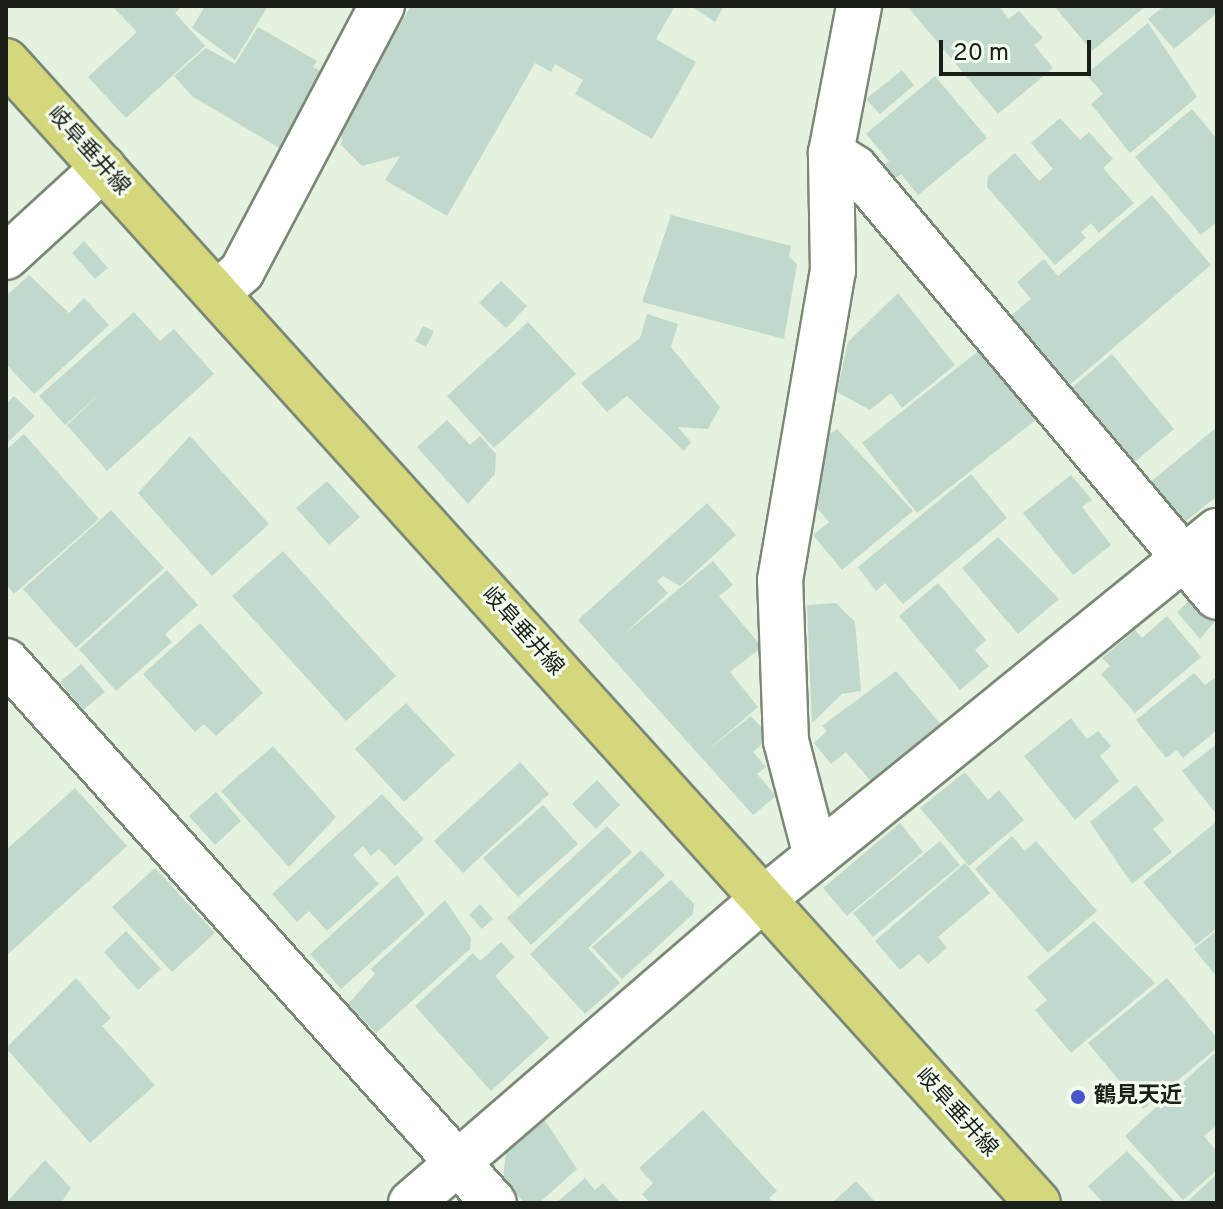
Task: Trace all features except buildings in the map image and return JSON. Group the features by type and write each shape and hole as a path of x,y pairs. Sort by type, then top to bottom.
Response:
{"main road":[{"name":"岐阜垂井線","path":"6,61 1038,1203"}],"street":[{"path":"217,293 242,271 382,6"},
{"path":"816,856 786,741 780,580 833,271 831,153 859,6"},
{"path":"831,153 855,168 1217,597"},
{"path":"6,257 103,168"},
{"path":"411,1203 762,900 1217,531"},
{"path":"6,661 494,1203"}],"place":[{"name":"鶴見天近","path":"1078,1097"}]}
